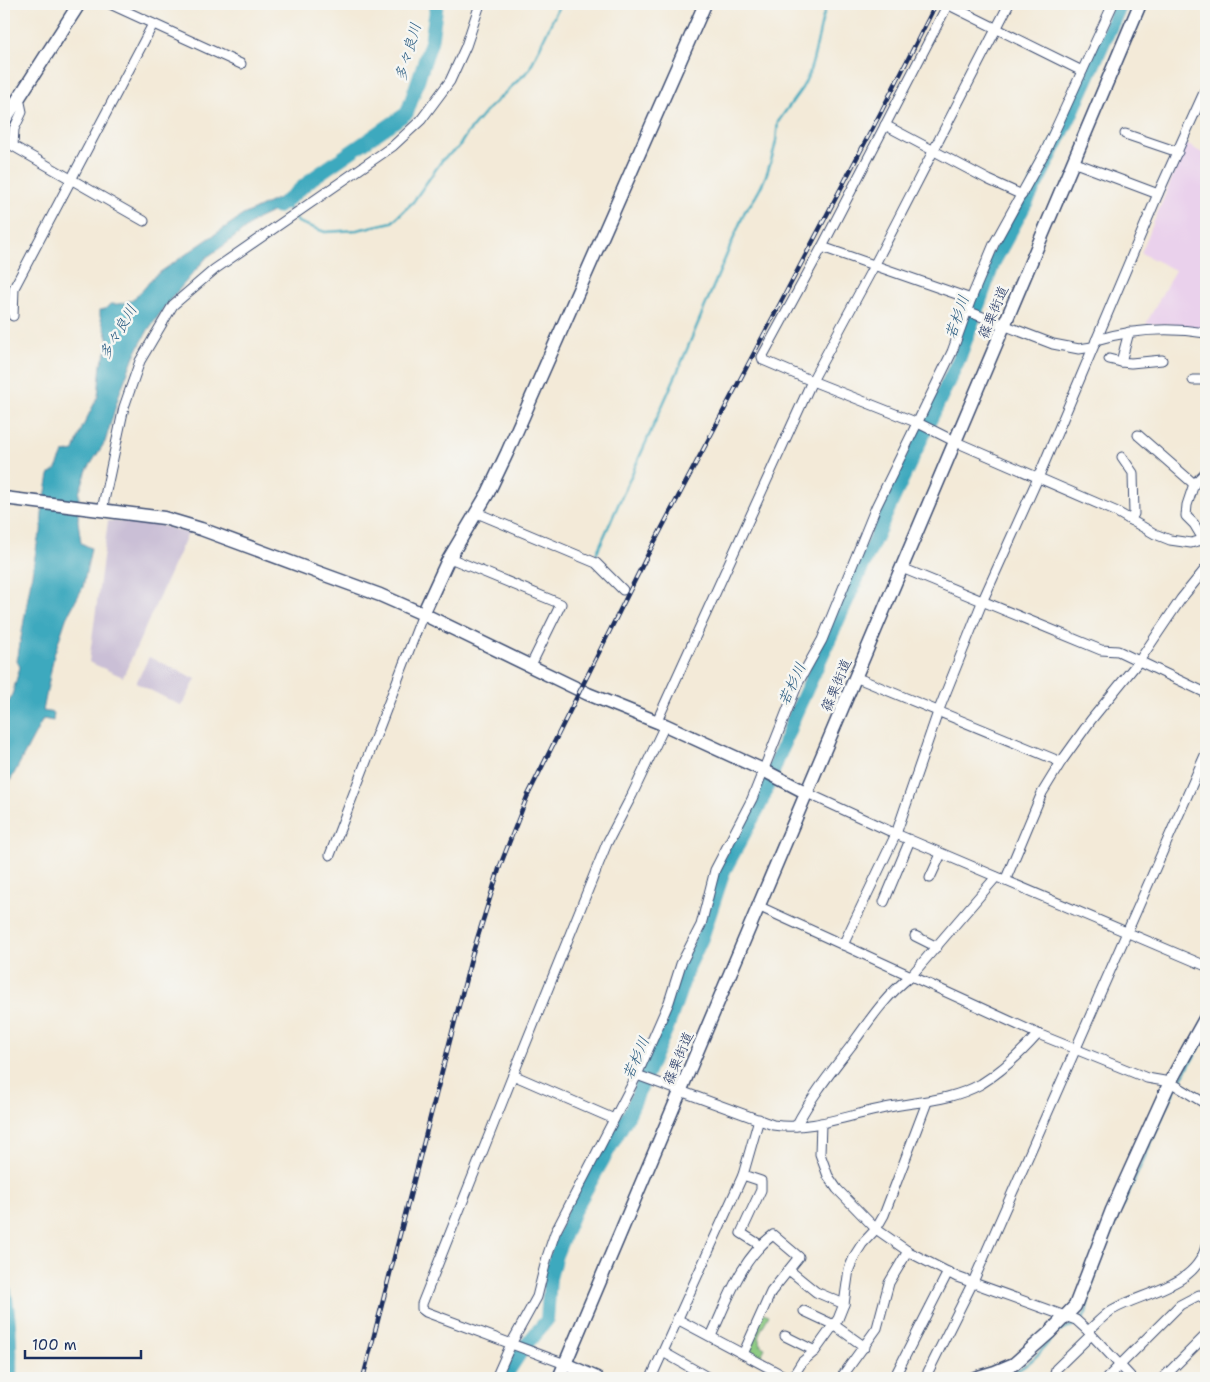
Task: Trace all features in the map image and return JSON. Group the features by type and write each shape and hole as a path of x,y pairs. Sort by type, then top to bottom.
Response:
{"street":[{"path":"4,121 79,4"},
{"path":"110,4 241,64"},
{"path":"99,510 124,407 140,362 173,305 215,269 393,146 421,120 450,81 466,46 480,4"},
{"path":"330,855 423,614 450,558 488,493 511,444 705,4"},
{"path":"1082,70 947,4 822,247 762,357 763,360 812,381 918,423 956,442 1116,512 1155,534 1170,540 1191,543 1205,539 1186,516 1187,505 1194,484 1206,472"},
{"path":"597,1378 565,1364 426,1312 422,1309 422,1304 512,1075 607,843 632,796 661,723 812,381 875,264 1009,4"},
{"path":"496,1378 510,1344 537,1296 555,1234 637,1074 669,1002 681,964 700,925 715,870 752,799 798,683 822,640 876,507 952,352 971,299 994,244 1046,150 1113,4"},
{"name":"篠栗街道","path":"558,1378 1140,4"},
{"path":"13,316 14,288 153,24"},
{"path":"843,945 896,834 938,712 983,600 1038,478 1158,194 1206,88"},
{"path":"19,98 22,112 14,129 13,146 144,221"},
{"path":"885,124 989,180 1022,195"},
{"path":"1125,134 1178,152"},
{"path":"1073,162 1158,194"},
{"path":"822,247 971,299"},
{"path":"967,311 1053,344 1079,350 1094,343 1129,332 1157,329 1206,333"},
{"path":"1121,362 1129,332"},
{"path":"1109,359 1131,363 1162,360"},
{"path":"1194,380 1206,380"},
{"path":"1138,435 1194,484"},
{"path":"1122,457 1132,474 1134,514 1130,520"},
{"path":"4,498 154,516 184,524 380,596 423,614 588,694 661,723 763,770 807,793 896,834 1128,931 1206,966"},
{"path":"477,513 596,563 623,590"},
{"path":"450,558 560,604 530,667"},
{"path":"902,568 1100,650 1118,651 1206,693"},
{"path":"796,1126 807,1104 882,1005 897,987 912,976 937,946 1000,879 1042,793 1061,762 1091,720 1139,661 1181,599 1206,568"},
{"path":"855,677 1061,762"},
{"path":"927,1378 928,1372 973,1282 1206,753"},
{"path":"884,902 910,840"},
{"path":"930,878 941,854"},
{"path":"758,906 1038,1034 1147,1078 1175,1085 1206,1104"},
{"path":"915,936 937,946"},
{"path":"1132,1378 1081,1325 1075,1306 1112,1210 1175,1085 1206,1017"},
{"path":"637,1074 773,1125 786,1127 821,1123 887,1107 944,1099 980,1084 1001,1069 1038,1034"},
{"path":"512,1075 614,1119"},
{"path":"677,1319 790,1378 802,1362 815,1351 838,1318 844,1304 849,1269 862,1244 876,1229 927,1102"},
{"path":"651,1378 743,1174 759,1119"},
{"path":"821,1123 820,1154 828,1176 837,1189 876,1229 908,1251 948,1272 1081,1325"},
{"path":"743,1174 761,1181 761,1190 741,1233 760,1245"},
{"path":"711,1336 747,1261 760,1245 773,1236 799,1257 771,1292 743,1354"},
{"path":"975,1378 1014,1364 1081,1325 1185,1276 1196,1266 1206,1246"},
{"path":"841,1378 877,1328 889,1283 908,1251"},
{"path":"789,1270 816,1292 844,1304"},
{"path":"894,1378 948,1272"},
{"path":"1107,1378 1180,1305 1199,1295 1206,1300"},
{"path":"804,1311 834,1325 865,1347"},
{"path":"1054,1378 1056,1369 1081,1325"},
{"path":"1163,1378 1206,1335"},
{"path":"785,1336 815,1351"},
{"path":"663,1352 709,1378"}],"shaded area":[{"path":"1186,144 1206,155 1206,329 1170,324 1146,324 1175,270 1141,253"},
{"path":"108,521 151,523 188,533 123,677 89,662"},
{"path":"149,657 196,679 182,706 136,683"}],"green space":[{"path":"763,1313 769,1315 759,1334 761,1346 765,1348 760,1358 747,1351"}],"water":[{"path":"289,193 295,201 257,219 207,257 171,299 148,330 134,356 120,392 105,442 87,470 79,493 78,521 81,543 91,548 83,587 66,619 54,655 43,711 54,713 53,721 43,719 7,787 4,802 4,711 12,695 20,667 17,661 38,539 41,533 42,514 49,475 56,469 63,453 74,451 82,428 98,396 101,364 110,343 100,316 100,310 105,309 110,304 130,301 140,293 153,277 243,215"}],"waterway":[{"name":"多々良川","path":"277,207 313,178 407,113 431,42 437,4"},
{"path":"285,203 298,222 325,232 357,230 392,222 413,202 443,159 458,148 466,135 487,110 529,70 560,4"},
{"path":"594,559 680,366 745,211 751,204 765,178 774,150 778,122 807,78 827,4"},
{"name":"若杉川","path":"504,1378 525,1346 547,1320 550,1278 556,1255 574,1211 629,1114 668,1026 688,968 702,938 724,871 761,803 795,715 959,359 994,262 1071,115 1121,4"},
{"path":"1178,1084 1206,1036"},
{"path":"1081,1321 1086,1313 1091,1286 1112,1230 1175,1089"},
{"name":"多々良川","path":"4,1287 10,1332 10,1378"},
{"path":"1058,1332 1076,1324"},
{"path":"1000,1378 1028,1363 1051,1339"}],"railway":[{"path":"363,1378 472,955 500,866 527,797 646,558 936,4"}]}
